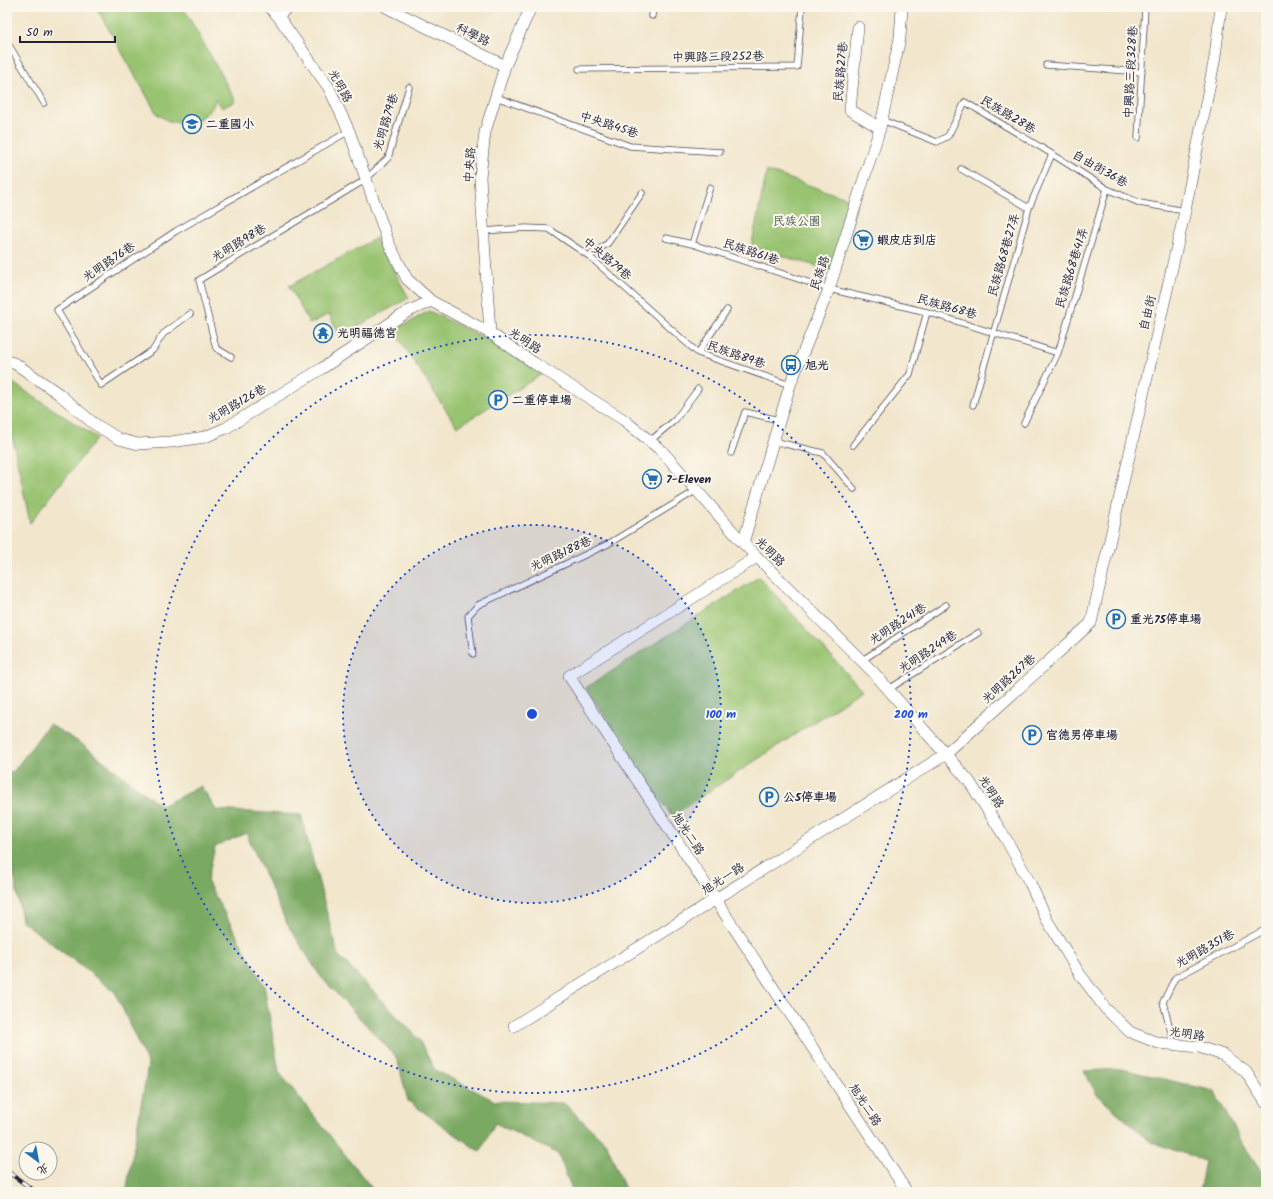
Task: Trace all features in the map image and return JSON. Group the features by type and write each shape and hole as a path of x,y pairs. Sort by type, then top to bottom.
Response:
{"street":[{"name":"光明路","path":"269,7 278,16 329,88 349,131 388,244 407,279 431,301 490,333 534,363 624,420 662,450 743,543 861,661 874,672 973,787 1006,839 1027,877 1047,920 1079,973 1105,1008 1130,1032 1158,1043 1199,1047 1223,1055 1246,1072 1266,1103"},
{"path":"278,16 288,7"},
{"name":"科學路","path":"386,7 505,66"},
{"name":"中央路","path":"490,333 480,177 485,132 505,66 531,7"},
{"name":"民族路","path":"743,543 790,385 829,289 880,124 900,38 902,7"},
{"name":"自由街","path":"1091,624 1185,211 1215,57 1221,7"},
{"name":"民族路27巷","path":"858,27 850,110 880,124"},
{"name":"光明路126巷","path":"7,361 16,364 59,394 93,423 119,439 138,444 171,442 205,437 226,428 321,369 407,312 431,301"},
{"name":"旭光二路","path":"757,557 569,676 907,1192"},
{"name":"光明路267巷","path":"946,754 1091,624"},
{"name":"旭光一路","path":"514,1026 946,754"}],"lane":[{"path":"652,16 653,7"},
{"name":"中興路三段252巷","path":"579,69 797,67 802,7"},
{"name":"中興路三段328巷","path":"1138,138 1145,7"},
{"path":"7,42 44,103"},
{"path":"1046,65 1142,72"},
{"name":"光明路79巷","path":"365,180 388,158 409,87"},
{"name":"中央路45巷","path":"496,97 630,146 720,152"},
{"name":"民族路28巷","path":"880,124 937,142 948,136 965,102 1052,154"},
{"name":"光明路76巷","path":"190,314 163,334 153,350 101,385 57,310 176,231 349,131"},
{"name":"自由街36巷","path":"1052,154 1107,189 1140,203 1185,211"},
{"name":"民族路68巷27弄","path":"973,405 1029,208 1052,154"},
{"name":"民族路68巷27弄","path":"961,169 1029,208"},
{"name":"光明路98巷","path":"231,357 216,348 199,280 365,180"},
{"path":"692,244 710,187"},
{"name":"民族路68巷41弄","path":"1024,423 1058,353 1107,189"},
{"path":"589,256 608,243 642,194"},
{"name":"中央路79巷","path":"484,231 526,228 549,229 589,256 698,353"},
{"name":"民族路61巷","path":"666,238 692,244 829,289"},
{"name":"民族路68巷","path":"829,289 927,312 1058,353"},
{"path":"698,353 726,310"},
{"path":"853,445 910,374 927,312"},
{"name":"民族路89巷","path":"698,353 790,385"},
{"path":"650,440 675,420 698,389"},
{"path":"730,453 745,412 780,420"},
{"path":"773,441 824,453 854,489"},
{"name":"光明路188巷","path":"473,654 468,616 478,606 608,544 697,490"},
{"name":"光明路241巷","path":"861,661 946,605"},
{"name":"光明路249巷","path":"889,689 978,633"},
{"name":"光明路351巷","path":"1174,1044 1163,1002 1176,978 1266,929"}],"green space":[{"path":"96,7 183,7 236,101 222,108 216,99 211,110 197,120 185,122 170,122 157,114"},
{"name":"民族公園","path":"767,171 858,202 837,272 751,247"},
{"path":"376,238 409,298 340,336 329,314 310,324 289,286"},
{"path":"429,311 491,341 542,374 457,427 394,331"},
{"path":"7,379 97,438 30,523 7,412"},
{"path":"759,577 862,690 672,816 586,688"},
{"path":"49,724 82,744 161,806 201,786 216,810 301,815 338,955 418,1038 435,1070 495,1101 564,1103 607,1144 626,1192 573,1192 558,1154 495,1123 480,1152 408,1101 397,1058 320,976 287,924 246,833 215,847 207,881 264,985 279,1072 375,1192 126,1192 148,1065 115,992 22,921 7,836 7,771 13,772"},
{"path":"1122,1069 1214,1091 1243,1144 1266,1178 1266,1192 1199,1192 1205,1161 1151,1142 1097,1095 1084,1071"}],"railway":[{"path":"7,1171 36,1192"}],"place":[{"name":"二重國小","path":"192,124"},
{"name":"蝦皮店到店","path":"863,240"},
{"name":"光明福德宮","path":"323,333"},
{"name":"旭光","path":"791,365"},
{"name":"二重停車場","path":"498,400"},
{"name":"7-Eleven","path":"652,479"},
{"name":"重光75停車場","path":"1116,619"},
{"name":"官德男停車場","path":"1032,735"},
{"name":"公5停車場","path":"769,797"}]}
